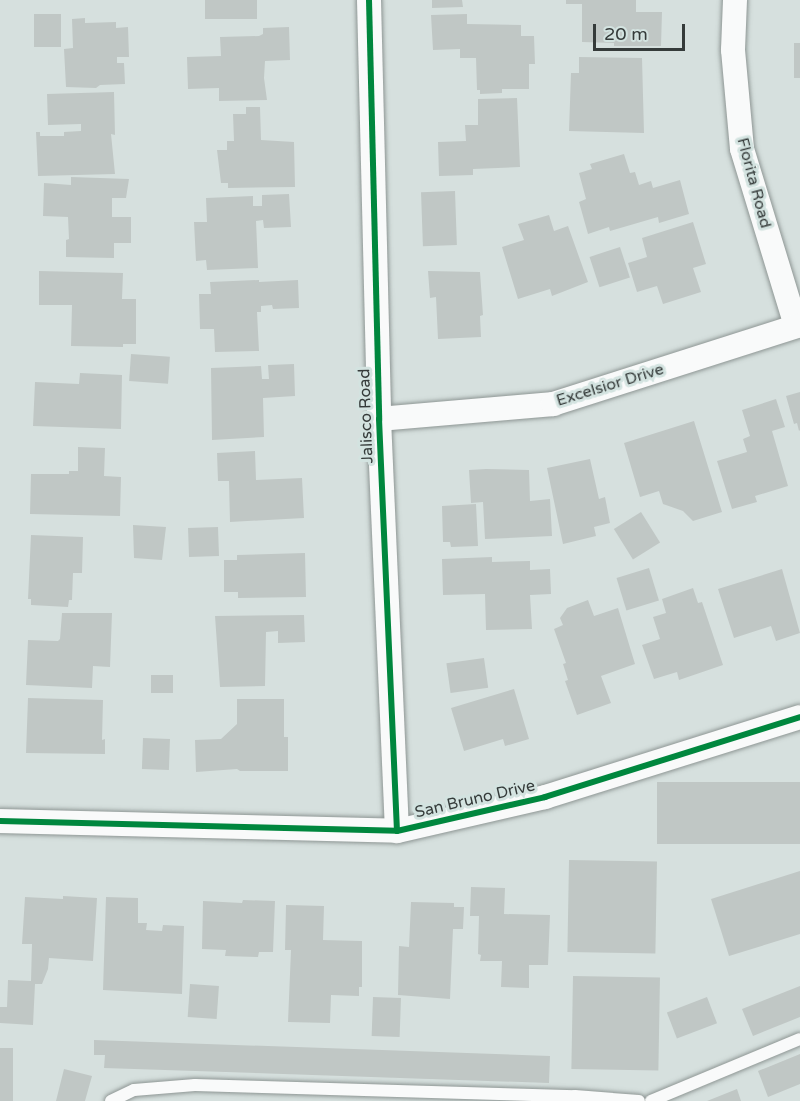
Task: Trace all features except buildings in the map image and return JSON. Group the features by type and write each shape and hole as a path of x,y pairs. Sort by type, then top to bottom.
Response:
{"street":[{"name":"Jalisco Road","path":"369,0 379,419 397,831"},
{"name":"Florita Road","path":"735,0 733,50 742,149 798,326"},
{"name":"Excelsior Drive","path":"379,419 553,404 798,326"},
{"name":"San Bruno Drive","path":"0,821 397,831 545,797 800,717"}],"lane":[{"path":"651,1101 800,1039"},
{"path":"111,1101 134,1090 195,1085 639,1101"},
{"path":"394,1091 404,1101"}],"cycle path":[{"path":"369,0 379,419 397,831"},
{"path":"0,821 397,831 545,797 800,717"}]}
